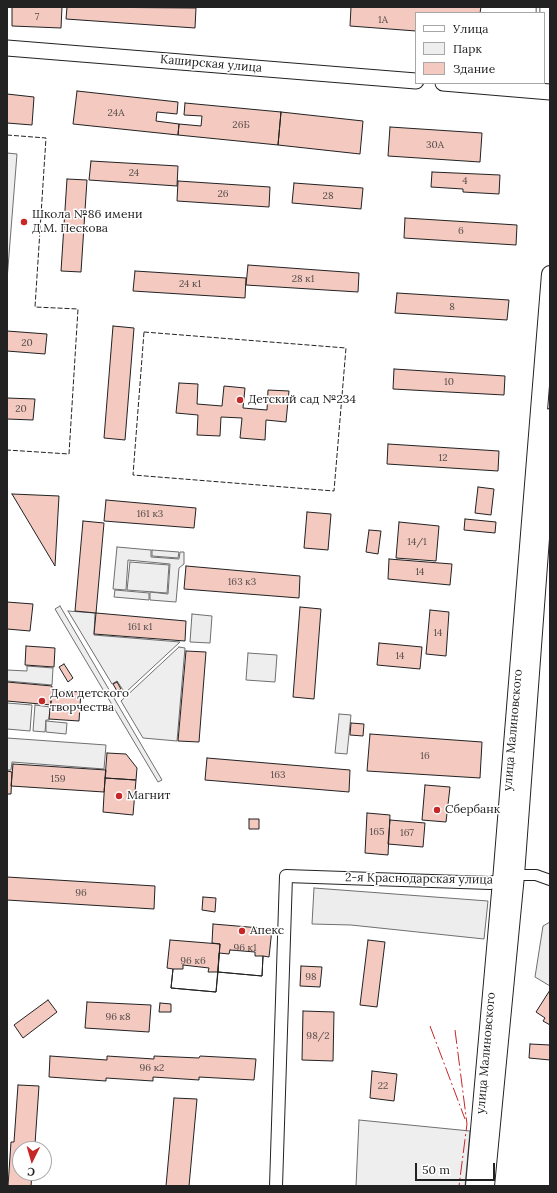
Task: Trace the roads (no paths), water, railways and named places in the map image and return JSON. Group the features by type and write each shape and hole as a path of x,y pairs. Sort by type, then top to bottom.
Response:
{"highway":[{"name":"улица Малиновского","path":"486,1186 550,274"},
{"name":"улица Малиновского","path":"474,1186 508,878 550,417"}],"main road":[{"name":"Каширская улица","path":"7,48 415,81"},
{"path":"455,84 550,92"}],"street":[{"name":"2-я Краснодарская улица","path":"276,1186 286,876 490,883 508,878 536,875 550,880"}],"railway":[{"path":"538,7 538,12"}],"place":[{"name":"Школа №86 имени Д.М. Пескова","path":"24,222"},
{"name":"Детский сад №234","path":"240,400"},
{"name":"Дом детского творчества","path":"42,701"},
{"name":"Магнит","path":"119,796"},
{"name":"Сбербанк","path":"437,810"},
{"name":"Апекс","path":"242,931"}]}
